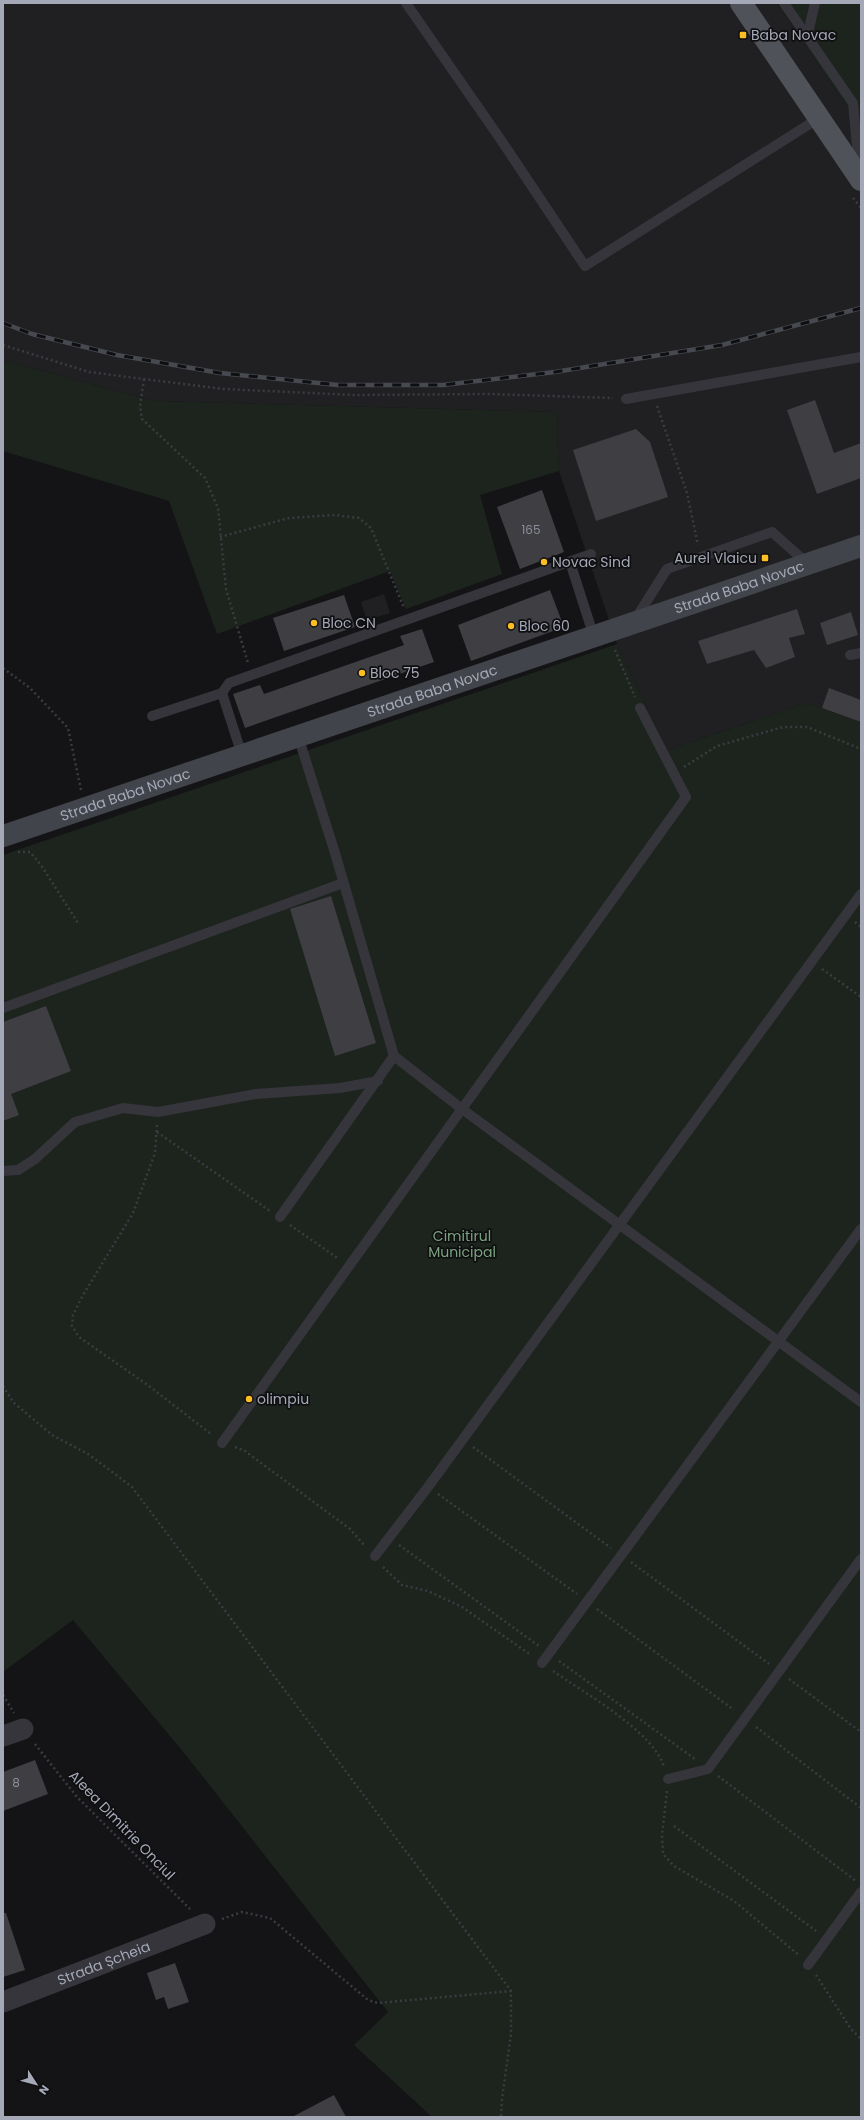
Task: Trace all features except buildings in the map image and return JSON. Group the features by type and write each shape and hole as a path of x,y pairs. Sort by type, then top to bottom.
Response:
{"main road":[{"path":"741,3 860,179"},
{"name":"Strada Baba Novac","path":"10,844 85,809 861,546"}],"street":[{"path":"3,1736 23,1728"},
{"name":"Strada Șcheia","path":"3,2002 205,1924"}],"lane":[{"path":"406,3 503,142 586,266 819,118"},
{"path":"784,3 853,103 860,179"},
{"path":"807,37 815,3"},
{"path":"626,399 861,357"},
{"path":"633,623 667,569 772,532 808,564"},
{"path":"152,716 222,693 229,683 591,554"},
{"path":"570,562 601,634"},
{"path":"850,654 861,653"},
{"path":"222,693 242,755"},
{"path":"222,1443 686,797 640,708"},
{"path":"298,736 394,1056 462,1109 620,1224 778,1343 861,1402"},
{"path":"3,1008 343,883"},
{"path":"374,1556 428,1487 861,894"},
{"path":"280,1218 378,1081 394,1056"},
{"path":"3,1171 18,1170 34,1159 75,1122 123,1108 158,1112 256,1094 340,1088 378,1081"},
{"path":"542,1663 861,1229"},
{"path":"668,1779 708,1769 861,1560"},
{"path":"808,1965 861,1892"}],"path":[{"path":"3,346 89,372 223,389 354,395 489,394 626,399"},
{"path":"144,379 140,406 142,419 205,478 218,508 226,589 252,675"},
{"path":"653,394 687,492 701,557"},
{"path":"220,537 289,518 335,515 360,518 371,528 395,590 409,619"},
{"path":"601,634 640,708"},
{"path":"3,668 30,688 68,728 85,809"},
{"path":"675,774 717,746 783,727 806,727 861,749"},
{"path":"10,844 30,852 41,865 78,922"},
{"path":"812,962 861,996"},
{"path":"158,1112 155,1153 133,1213 83,1295 74,1315 72,1326 78,1336 149,1386 222,1443 245,1451 350,1529 388,1573 402,1585 428,1591 462,1607 641,1733 662,1759 668,1779 662,1835 663,1854 674,1866 734,1901 790,1947 822,1982 851,2029 861,2039"},
{"path":"157,1132 349,1266"},
{"path":"3,1386 13,1402 52,1435 88,1454 132,1487 511,1991 512,2034 502,2099 501,2117"},
{"path":"462,1439 622,1555 861,1732"},
{"path":"428,1487 745,1718 861,1808"},
{"path":"388,1538 549,1654"},
{"name":"Aleea Dimitrie Onciul","path":"3,1695 23,1728 77,1797 205,1924"},
{"path":"674,1826 826,1939"},
{"path":"205,1924 242,1912 270,1918 340,1978 368,2000 373,2002 378,2003 511,1991"}],"shaded area":[{"path":"3,3 777,3 861,128 861,722 807,703 667,750 617,644 559,471 557,432 558,412 153,401 3,360"},
{"path":"384,594 390,613 367,620 361,602"}],"green space":[{"path":"777,3 861,3 861,128"},
{"path":"3,360 153,401 558,412 557,432 559,471 480,495 502,574 406,609 390,571 217,634 169,501 3,451"},
{"name":"Cimitirul Municipal","path":"617,644 667,750 807,703 861,722 861,2117 432,2117 354,2045 388,2012 185,1754 73,1620 3,1672 3,855"}],"railway":[{"path":"3,323 32,334 117,355 220,373 338,385 443,385 555,372 722,345 861,308"}],"place":[{"name":"Baba Novac","path":"743,35"},
{"name":"Aurel Vlaicu","path":"765,558"},
{"name":"Novac Sind","path":"544,562"},
{"name":"Bloc CN","path":"314,623"},
{"name":"Bloc 60","path":"511,626"},
{"name":"Bloc 75","path":"362,673"},
{"name":"olimpiu","path":"249,1399"}]}
